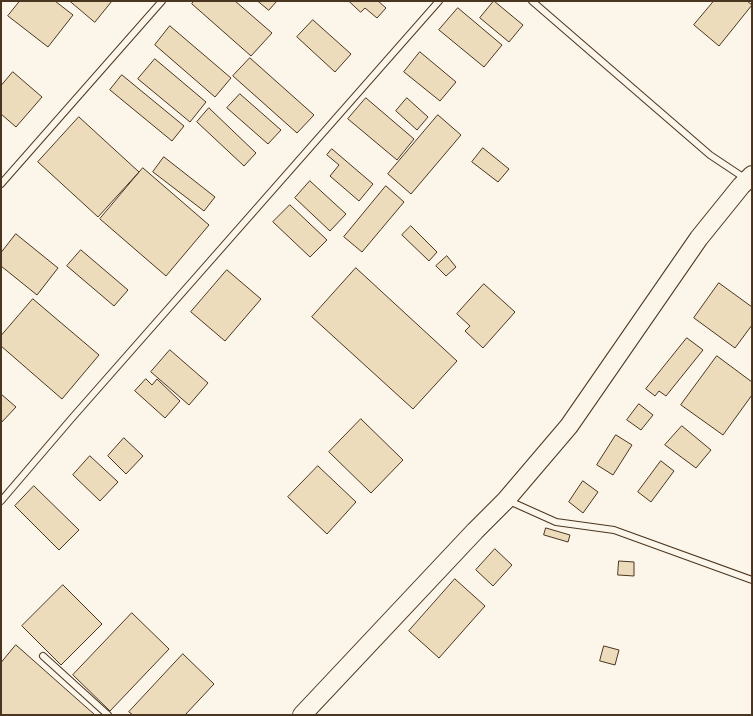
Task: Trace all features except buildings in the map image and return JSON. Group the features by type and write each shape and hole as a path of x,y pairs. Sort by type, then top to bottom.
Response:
{"street":[{"path":"302,715 506,500 569,426 699,238 749,178"}],"lane":[{"path":"1,184 162,1"},
{"path":"1,501 72,418 439,1"},
{"path":"532,1 710,155 749,178"},
{"path":"506,500 556,522 614,530 752,580"},
{"path":"43,656 108,715"}]}
